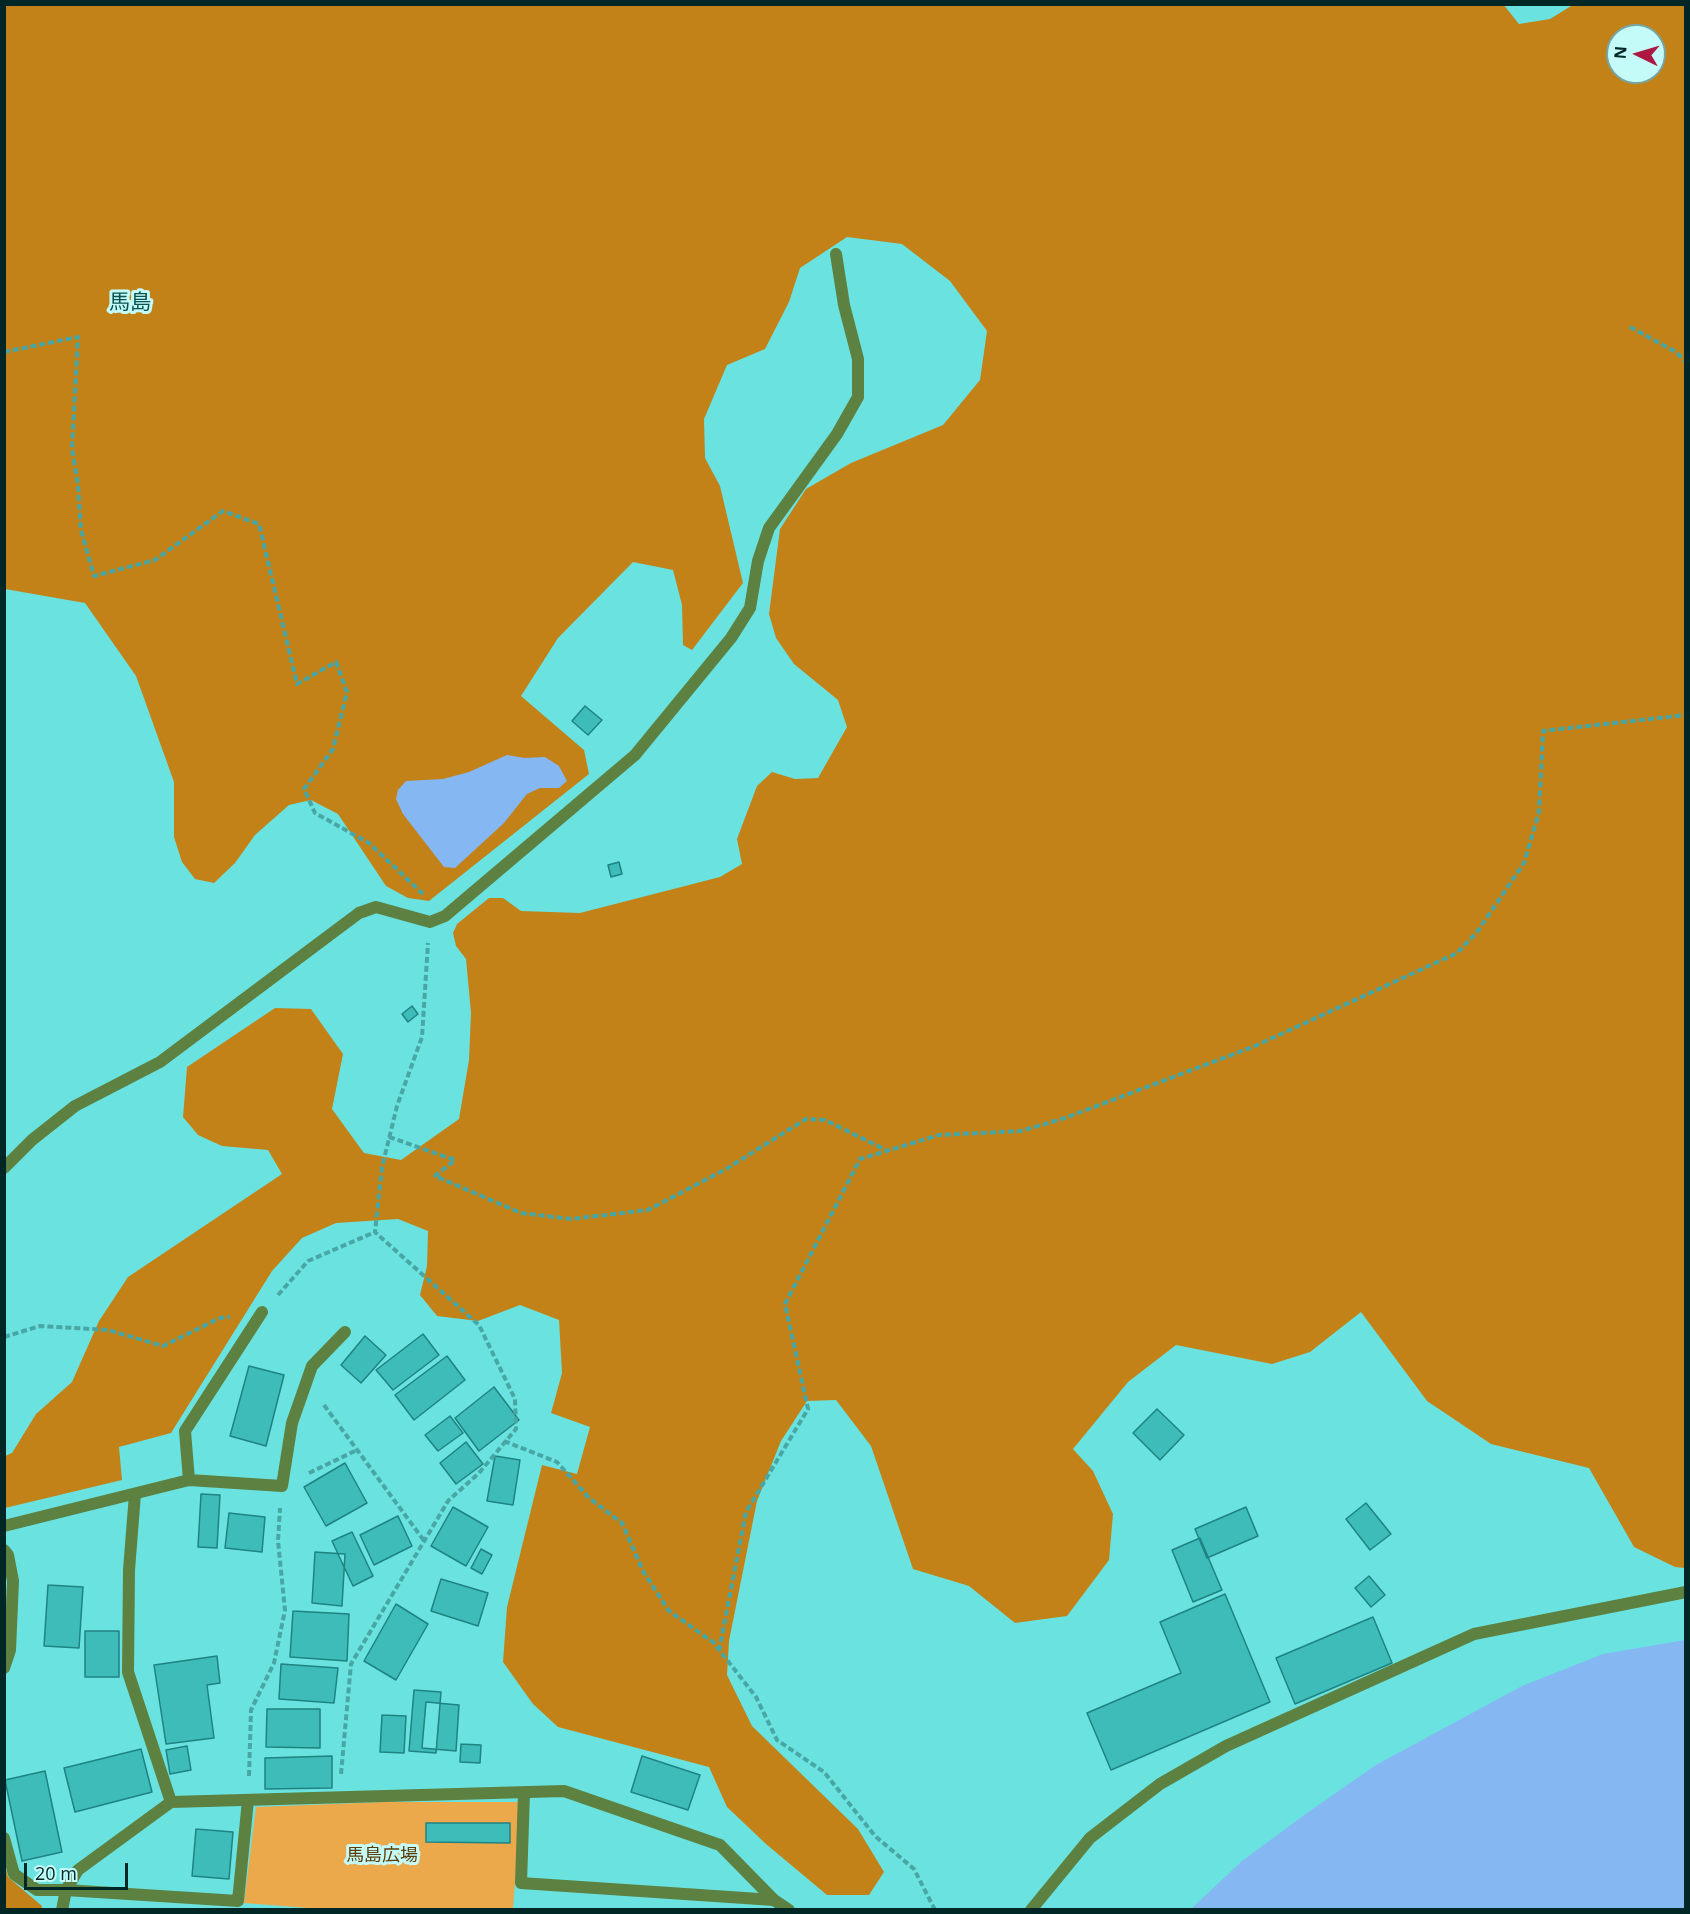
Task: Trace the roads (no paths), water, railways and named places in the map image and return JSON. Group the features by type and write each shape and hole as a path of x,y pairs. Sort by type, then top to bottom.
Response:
{"street":[{"path":"4,1168 32,1140 75,1106 160,1062 359,913 376,907 430,922 445,916 635,755 731,638 750,608 758,561 769,528 837,434 858,397 858,359 844,305 836,254"},
{"path":"189,1480 185,1431 262,1312"},
{"path":"4,1526 189,1480 282,1486 292,1423 312,1366 345,1332"},
{"path":"135,1494 129,1570 128,1672 171,1802"},
{"path":"4,1550 13,1581 10,1650 4,1668"},
{"path":"1031,1910 1090,1838 1127,1807 1160,1784 1226,1746 1474,1634 1686,1592"},
{"path":"62,1910 66,1890 78,1870 171,1802 564,1791 720,1845 774,1900 789,1910"},
{"path":"524,1793 521,1883 774,1900"},
{"path":"4,1838 14,1874 37,1890 238,1901 248,1800"}],"water":[{"path":"507,755 525,758 545,757 559,766 567,781 559,788 540,788 527,794 504,823 455,868 444,867 403,814 396,799 398,790 406,781 443,779 469,772"},
{"path":"1685,1640 1685,1909 1191,1909 1242,1861 1376,1765 1522,1686 1603,1654"}],"district":[{"name":"馬島","path":"130,303"}],"park label":[{"name":"馬島広場","path":"382,1856"}]}
